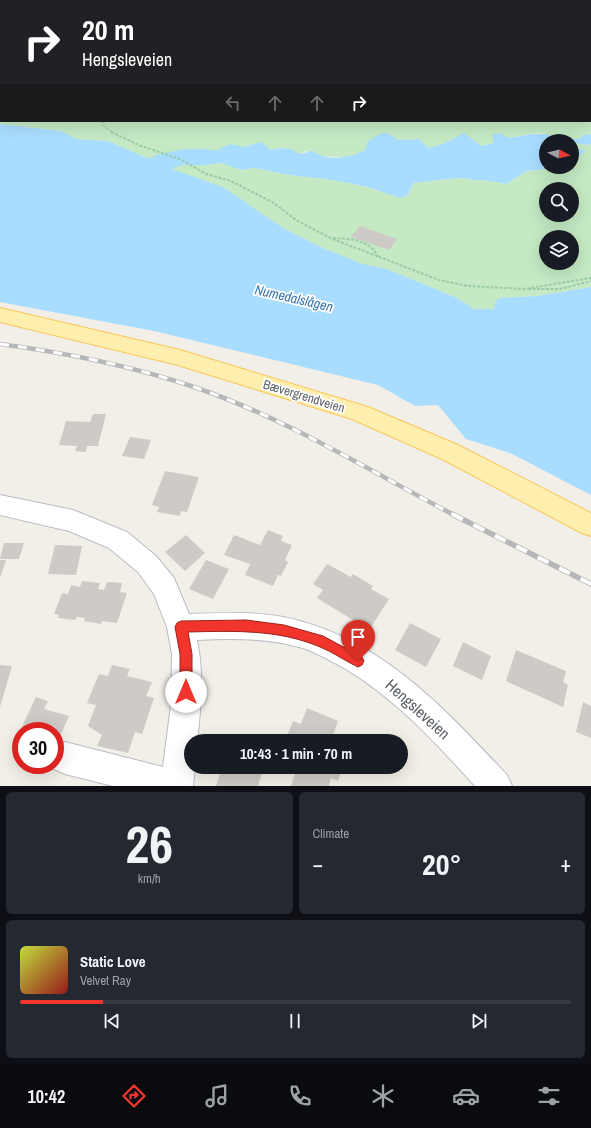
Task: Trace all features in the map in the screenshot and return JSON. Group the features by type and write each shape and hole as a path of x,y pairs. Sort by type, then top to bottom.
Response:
{"main road":[{"name":"Bævergrendveien","path":"0,315 180,358 360,413 450,452 591,525"}],"street":[{"path":"0,505 33,511 73,521 118,540 147,564 165,587 181,627 186,654 186,705 176,786 65,758"},
{"name":"Hengsleveien","path":"181,627 246,626 271,628 296,633 323,642 358,661 398,687 435,721 496,786"}],"path":[{"path":"102,122 104,126 111,132 141,146 180,159 206,174 231,181 260,195 274,203 296,220 330,238 439,280 468,286 552,291 577,287 591,281"},
{"path":"330,238 354,240 372,246 377,251 378,257"},
{"path":"524,289 591,278"}],"green space":[{"path":"0,122 591,122 591,135 586,134 579,139 579,134 535,133 481,146 464,133 442,144 428,148 419,139 398,140 387,133 359,154 344,157 319,156 306,151 299,154 291,149 279,148 270,150 249,145 243,147 230,145 211,153 214,164 221,163 241,170 255,168 289,175 333,180 368,187 378,191 408,195 413,183 457,178 506,184 527,171 539,170 539,174 579,174 579,156 586,151 579,149 579,144 591,144 591,287 537,296 499,298 494,309 474,309 455,297 384,268 362,265 323,248 283,228 223,187 175,170 108,141 76,139 61,131 0,124"}],"water":[{"name":"Numedalslågen","path":"0,124 61,131 76,139 108,141 175,170 223,187 283,228 323,248 362,264 384,268 455,297 474,309 494,309 495,302 499,298 537,296 591,287 591,495 510,453 466,439 438,405 415,406 378,385 154,331 0,302"},
{"path":"387,133 398,140 419,139 428,148 442,144 464,133 481,146 494,143 492,135 499,133 509,138 539,134 539,170 527,171 506,184 457,178 413,183 408,195 400,198 368,187 333,180 289,175 255,168 241,170 221,163 214,164 207,157 211,153 230,144 243,147 262,142 270,150 279,148 291,149 299,154 313,151 325,157 340,158 354,155 366,149 367,142 380,134"},
{"path":"586,134 591,135 591,144 579,144 579,139"},
{"path":"579,149 586,151 579,156"}],"building":[{"path":"360,226 397,239 389,250 351,237"},
{"path":"93,414 106,414 98,446 87,446 86,452 75,451 77,446 59,445 66,421 90,422"},
{"path":"130,437 151,440 144,459 122,456"},
{"path":"165,471 199,477 187,512 181,511 180,516 157,512 159,507 152,505"},
{"path":"268,530 283,536 281,541 292,545 285,560 288,562 281,576 278,575 273,586 245,575 250,564 224,555 234,535 260,545"},
{"path":"186,535 205,553 185,571 165,552"},
{"path":"4,543 24,543 19,559 0,559"},
{"path":"55,545 82,546 76,575 48,574"},
{"path":"0,560 6,560 0,578"},
{"path":"206,560 229,569 213,599 189,589"},
{"path":"327,564 351,577 353,574 373,586 371,589 389,599 369,630 317,598 323,590 313,584"},
{"path":"82,581 100,583 98,589 104,590 107,582 122,583 120,592 127,593 117,623 102,621 101,624 84,621 85,618 77,617 75,620 58,618 59,615 54,614 62,593 68,594 71,585 80,587"},
{"path":"410,623 441,639 426,667 395,650"},
{"path":"463,642 491,656 482,680 453,666"},
{"path":"516,650 566,671 563,682 568,685 563,707 506,681"},
{"path":"0,665 12,666 0,707"},
{"path":"112,665 130,669 127,676 152,682 146,696 154,698 142,734 135,732 128,753 97,746 102,735 88,726 96,705 87,703 99,674 108,676"},
{"path":"36,697 48,701 44,709 69,716 64,727 64,722 24,722"},
{"path":"583,702 591,706 591,738 576,732"},
{"path":"307,708 338,721 334,734 288,734 293,721 301,724"},
{"path":"220,774 262,774 258,786 216,786"},
{"path":"295,774 340,774 338,781 331,778 329,786 291,786"}],"waterway":[{"path":"125,200 135,183 166,161 184,157 207,157"}],"railway":[{"path":"0,344 100,361 149,373 197,388 296,430 454,515"},
{"path":"452,514 591,584"}],"route":[{"path":"186,692 186,654 181,627 246,626 284,630 323,642 358,661"}]}
